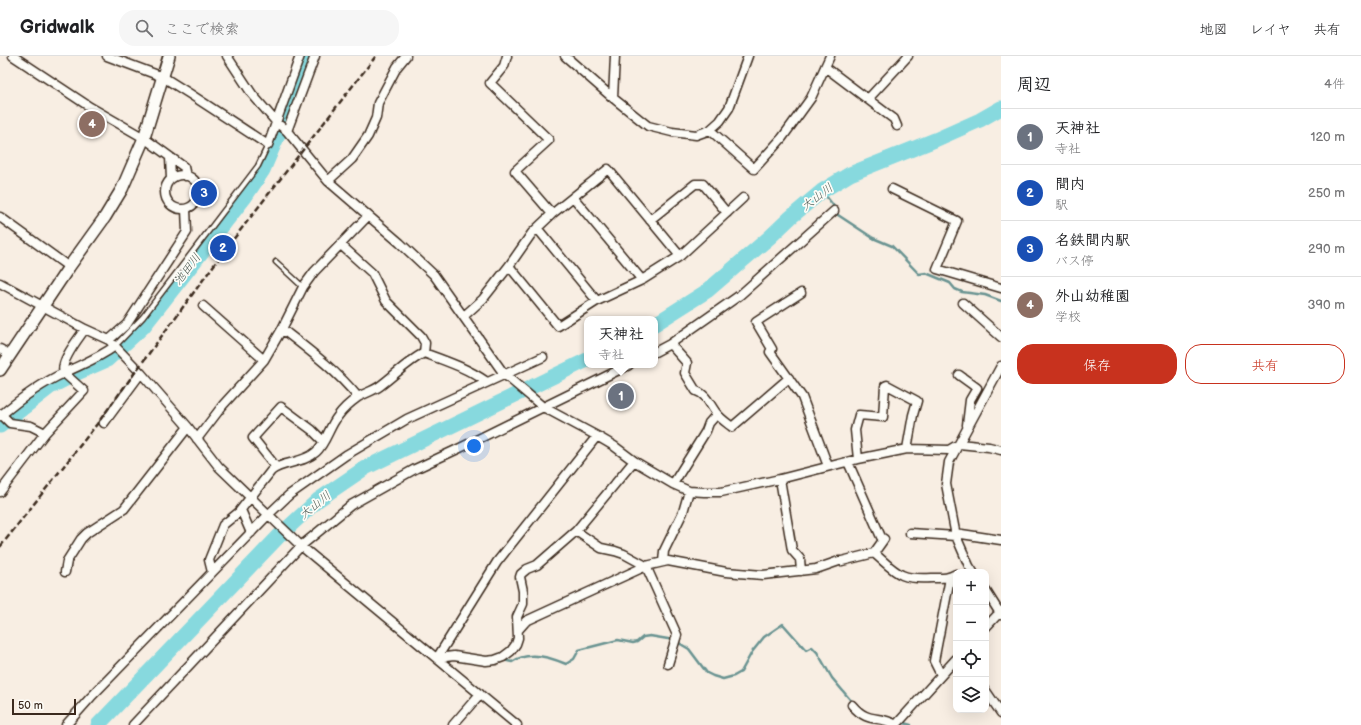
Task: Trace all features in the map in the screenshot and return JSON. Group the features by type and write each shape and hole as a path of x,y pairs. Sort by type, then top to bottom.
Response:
{"street":[{"path":"13,56 90,107 144,138 184,167 186,176"},
{"path":"107,56 163,77 268,145 300,56"},
{"path":"0,370 105,217 122,189 144,138 169,56"},
{"path":"227,56 252,94 277,123 286,131 328,181 400,242 434,275 504,374 543,407 614,446 634,461 673,484 689,491 721,492 858,459 907,449 949,450 959,444 989,447 1001,450"},
{"path":"286,131 315,56"},
{"path":"328,181 352,159 368,136 376,118 378,103 397,68 406,56"},
{"path":"507,56 504,66 490,83 549,140 515,171 552,214"},
{"path":"565,56 648,126 672,132 696,134 710,130 720,121 729,108 748,56"},
{"path":"613,98 615,56"},
{"path":"868,99 908,56"},
{"path":"710,130 754,169 782,138 811,98 826,67 829,57"},
{"path":"826,67 894,119 897,126"},
{"path":"170,157 171,179 165,189 167,200 175,208 181,209 195,203 198,192 195,182 186,176 171,179"},
{"path":"464,316 483,299 509,266 532,233 552,214 608,169 680,256"},
{"path":"650,220 695,184 702,184 728,213"},
{"path":"892,189 957,221 937,269 1001,288"},
{"path":"573,197 642,280"},
{"path":"509,266 558,326 597,301 642,280 680,256 743,198"},
{"path":"45,433 31,426 10,423 1,415 36,388 102,355 113,344 187,232 186,208"},
{"path":"658,350 670,344 740,295 834,212"},
{"path":"198,439 223,405 264,360 282,329 303,287 314,272 368,216"},
{"path":"0,217 69,268"},
{"path":"537,228 597,301"},
{"path":"341,244 372,274 386,301 421,336 425,343 424,353"},
{"path":"0,283 113,344 188,426 219,467 270,515 298,544 517,725"},
{"path":"801,293 756,322 772,348 770,352 802,397 828,466"},
{"path":"963,303 1001,337"},
{"path":"203,306 264,360"},
{"path":"0,492 45,433 84,391 64,373 62,369 64,362 85,329"},
{"path":"282,329 314,353 345,381 358,397"},
{"path":"670,344 687,363 685,373 696,390 705,397 717,414 732,427 789,378"},
{"path":"0,349 11,355"},
{"path":"212,572 209,560 223,526 240,510 276,466 305,460 316,452 343,409 358,397 378,388 413,358 424,353 453,363 472,372 487,382"},
{"path":"66,725 91,697 212,572 289,495 346,455 407,419 543,357"},
{"path":"971,569 956,534 946,484 949,462 1001,366"},
{"path":"133,725 298,544 351,505 408,472 623,368"},
{"path":"104,423 141,373"},
{"path":"959,375 977,388 970,400 967,428"},
{"path":"858,459 855,430 859,416 883,417 885,386 887,384 917,401 907,449"},
{"path":"276,466 253,438 280,407 312,430 323,441"},
{"path":"673,484 706,431 709,423 717,414"},
{"path":"65,572 68,561 80,539 124,509 188,426"},
{"path":"437,658 496,562 597,436"},
{"path":"437,658 454,656 486,661 495,660 503,657 516,644 518,638 518,630 516,626 517,617 522,604 523,591 520,577 521,574 527,569 537,565 576,531 634,461"},
{"path":"518,630 526,621 646,566 663,562 668,561 726,572 763,575 816,570 839,560 842,562 874,553 884,539 848,462"},
{"path":"780,479 792,550 800,560 801,571"},
{"path":"663,562 664,551 683,512 689,491"},
{"path":"240,510 251,533"},
{"path":"576,531 601,548 624,554 646,566 677,635 668,664"},
{"path":"910,533 956,534 1001,540"},
{"path":"874,553 902,576 921,579 953,576 934,661 941,676"},
{"path":"989,596 1000,613 989,624"},
{"path":"852,705 859,714 867,718 891,724 953,663"},
{"path":"453,725 480,694"},
{"path":"989,695 1001,713"}],"lane":[{"path":"113,344 143,317 153,305 258,166 268,145"},
{"path":"276,262 303,287"}],"waterway":[{"name":"池田川","path":"0,426 50,387 107,360 143,327 245,197 263,170 310,56"},
{"name":"大山川","path":"658,322 707,291 822,191 850,174 935,140 980,120 1001,108"},
{"path":"822,191 833,205 838,215 873,238 892,246 919,274 926,273 950,283 955,289 962,292 985,295 1001,301"},
{"name":"大山川","path":"98,725 280,535 318,500 365,468 584,361"},
{"path":"503,660 512,662 525,656 539,656 566,664 574,659 579,650 618,640 633,643 637,642 643,637 650,636 674,640 689,649 707,673 723,679 741,672 752,652 764,637 783,624 806,650 812,647 817,652 832,678 853,703"},
{"path":"900,722 911,725"}],"railway":[{"path":"0,547 97,424 225,250 376,56"}],"place":[{"name":"外山幼稚園","path":"92,124"},
{"name":"名鉄間内駅","path":"204,193"},
{"name":"間内","path":"223,248"},
{"name":"天神社","path":"621,396"}]}
